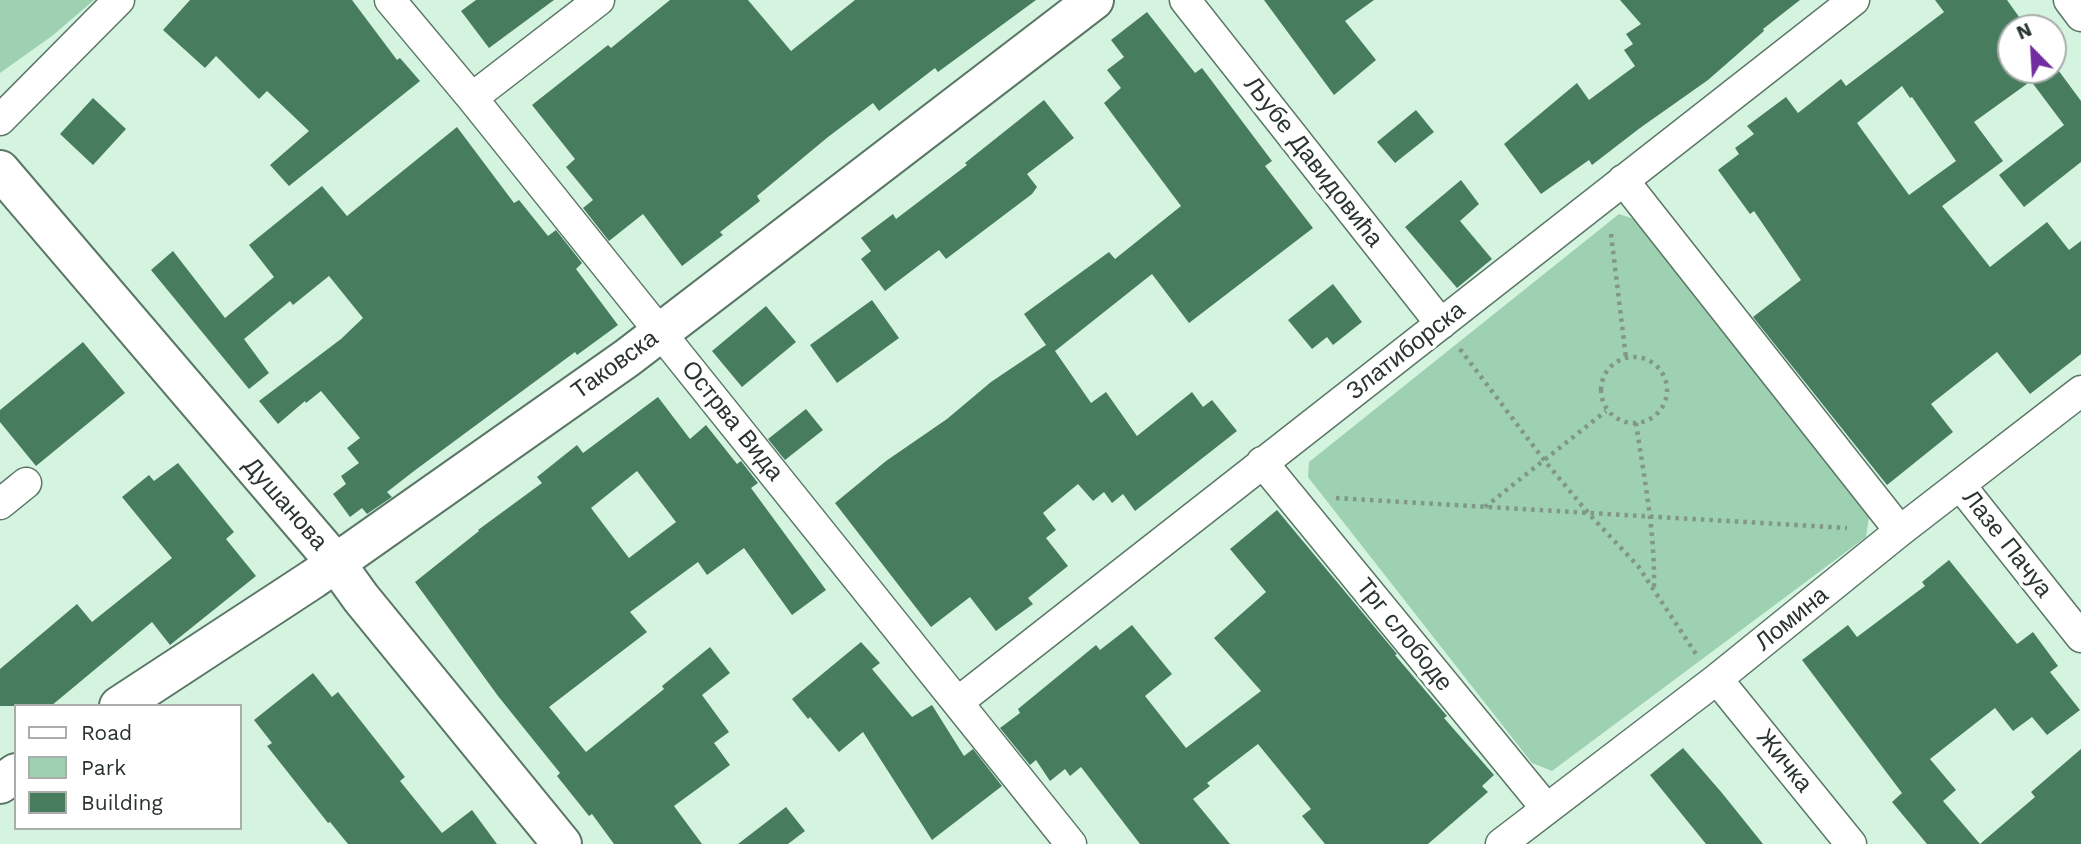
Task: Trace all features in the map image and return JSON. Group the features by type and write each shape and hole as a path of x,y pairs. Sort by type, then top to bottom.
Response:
{"street":[{"path":"0,120 119,0"},
{"name":"Острва Вида","path":"390,0 472,98 1070,844"},
{"path":"472,98 599,0"},
{"name":"Таковска","path":"122,704 335,562 661,333 1094,0"},
{"name":"Љубе Давидовића","path":"1185,0 1441,324"},
{"name":"Златиборска","path":"958,702 1854,0"},
{"path":"2069,0 2081,16"},
{"name":"Душанова","path":"0,170 335,562 562,844"},
{"path":"1614,187 1900,531"},
{"name":"Ломина","path":"1501,844 1717,679 1900,531 2081,391"},
{"name":"Трг слободе","path":"1262,462 1546,808"},
{"path":"0,504 26,483"},
{"name":"Лазе Пачуа","path":"1960,485 2081,637"},
{"name":"Жичка","path":"1717,679 1851,844"}],"path":[{"path":"1614,187 1626,358"},
{"path":"1441,324 1544,460 1589,514 1638,566 1692,650 1717,679"},
{"path":"1626,358 1643,358 1661,370 1666,380 1666,401 1661,411 1653,418 1636,423 1622,422 1606,411 1600,386 1611,366 1626,358"},
{"path":"1484,508 1606,411"},
{"path":"1636,423 1650,517 1654,588"},
{"path":"1289,495 1900,531"}],"green space":[{"path":"0,0 94,0 52,36 0,73"},
{"path":"1619,214 1637,220 1870,510 1866,537 1552,771 1532,763 1308,477 1309,462"}],"building":[{"path":"190,0 352,0 397,60 400,58 420,81 289,186 270,165 309,131 267,91 259,99 216,56 205,68 163,30"},
{"path":"476,0 554,0 489,48 461,11"},
{"path":"670,0 748,0 791,51 855,0 1036,0 938,72 935,68 879,111 873,103 757,196 760,201 720,232 723,235 682,266 643,214 609,241 583,208 593,200 566,167 575,159 532,105 608,45 611,48"},
{"path":"1264,0 1374,0 1345,21 1376,60 1334,95"},
{"path":"1620,0 1800,0 1763,29 1764,31 1708,80 1592,165 1589,160 1541,194 1504,144 1577,83 1589,100 1635,66 1624,50 1633,44 1626,34 1641,24"},
{"path":"1935,0 2007,0 2017,14 1997,14 1997,84 2027,84 1974,122 2003,161 1942,206 1990,267 2047,222 2069,250 2081,241 2081,354 2030,394 1997,352 1931,404 1953,432 1887,485 1753,317 1801,280 1754,211 1750,214 1718,170 1739,154 1735,148 1754,134 1747,126 1786,97 1798,113 1841,79 1846,86 1944,12","holes":["1902,86 1910,98 1912,97 1956,161 1909,195 1857,123"]},
{"path":"1147,12 1195,73 1202,68 1272,161 1265,166 1313,228 1189,323 1152,274 1055,351 1091,403 1106,392 1137,436 1192,392 1203,407 1212,400 1237,431 1135,511 1123,494 1112,503 1104,492 1093,501 1078,484 1043,513 1056,530 1046,538 1068,566 1028,598 1033,604 996,631 970,597 931,627 835,503 886,461 947,419 991,382 1046,345 1024,314 1109,252 1115,259 1181,206 1104,103 1121,88 1107,70 1124,57 1111,40"},
{"path":"2067,82 2081,101 2081,162 2024,207 1999,175 2064,125 2033,84"},
{"path":"93,98 126,129 93,165 60,134"},
{"path":"1044,100 1074,138 1027,174 1037,187 1032,194 946,259 939,250 885,291 861,259 871,251 861,238 893,214 896,219 967,165 965,163"},
{"path":"1416,110 1434,132 1395,163 1377,142"},
{"path":"457,127 514,203 519,200 548,236 556,230 582,263 576,269 618,325 577,355 575,352 414,471 387,492 392,497 367,514 362,508 350,517 333,494 346,484 341,476 359,463 347,448 360,438 321,391 278,424 259,401 341,339 363,318 329,276 293,305 290,301 244,339 269,373 249,389 151,270 173,251 225,318 274,277 249,245 322,186 347,216"},
{"path":"1461,180 1479,204 1460,221 1492,259 1457,288 1405,227"},
{"path":"1333,284 1362,322 1333,345 1327,337 1312,349 1288,320"},
{"path":"872,300 899,338 837,383 810,345"},
{"path":"766,306 796,342 742,387 712,351"},
{"path":"83,342 125,393 36,466 0,422 0,410"},
{"path":"658,397 690,439 706,425 737,464 741,461 758,483 751,488 826,590 792,615 744,548 707,575 698,562 630,612 647,632 549,707 586,752 664,689 662,686 710,647 730,673 702,695 729,732 714,743 730,765 674,806 702,844 614,844 592,814 589,816 557,776 560,773 498,696 415,582 478,530 542,483 537,477 577,445 583,453","holes":["637,471 676,522 629,558 591,508"]},
{"path":"806,409 823,430 785,460 768,439"},
{"path":"178,463 234,532 226,539 256,576 170,645 152,622 53,704 0,706 0,669 77,604 92,622 172,558 122,497 149,475 154,481"},
{"path":"1277,510 1447,716 1444,718 1494,775 1482,786 1488,792 1428,844 1325,844 1302,816 1311,809 1258,744 1207,783 1210,786 1193,799 1230,844 1140,844 1081,767 1070,776 1065,769 1050,781 1036,760 1030,765 1000,728 1020,713 1018,709 1096,645 1100,650 1132,625 1172,674 1145,696 1186,748 1261,691 1214,638 1266,592 1230,549"},
{"path":"1949,560 2017,644 2033,632 2058,666 2050,672 2080,710 2047,735 2032,717 2013,731 1995,708 1930,759 1956,790 1943,801 1980,844 1927,844 1892,802 1902,793 1802,660 1848,625 1857,637 1925,586 1922,582"},
{"path":"861,642 880,663 872,669 912,717 932,705 964,756 973,749 1002,786 932,840 863,732 839,752 792,699"},
{"path":"313,673 332,697 338,692 405,777 400,781 442,833 472,810 497,844 348,844 267,746 272,743 254,720"},
{"path":"1683,748 1763,844 1706,844 1650,775"},
{"path":"2081,749 2081,844 1980,844 2035,797 2031,792"},
{"path":"786,807 805,831 788,844 738,844"}]}
